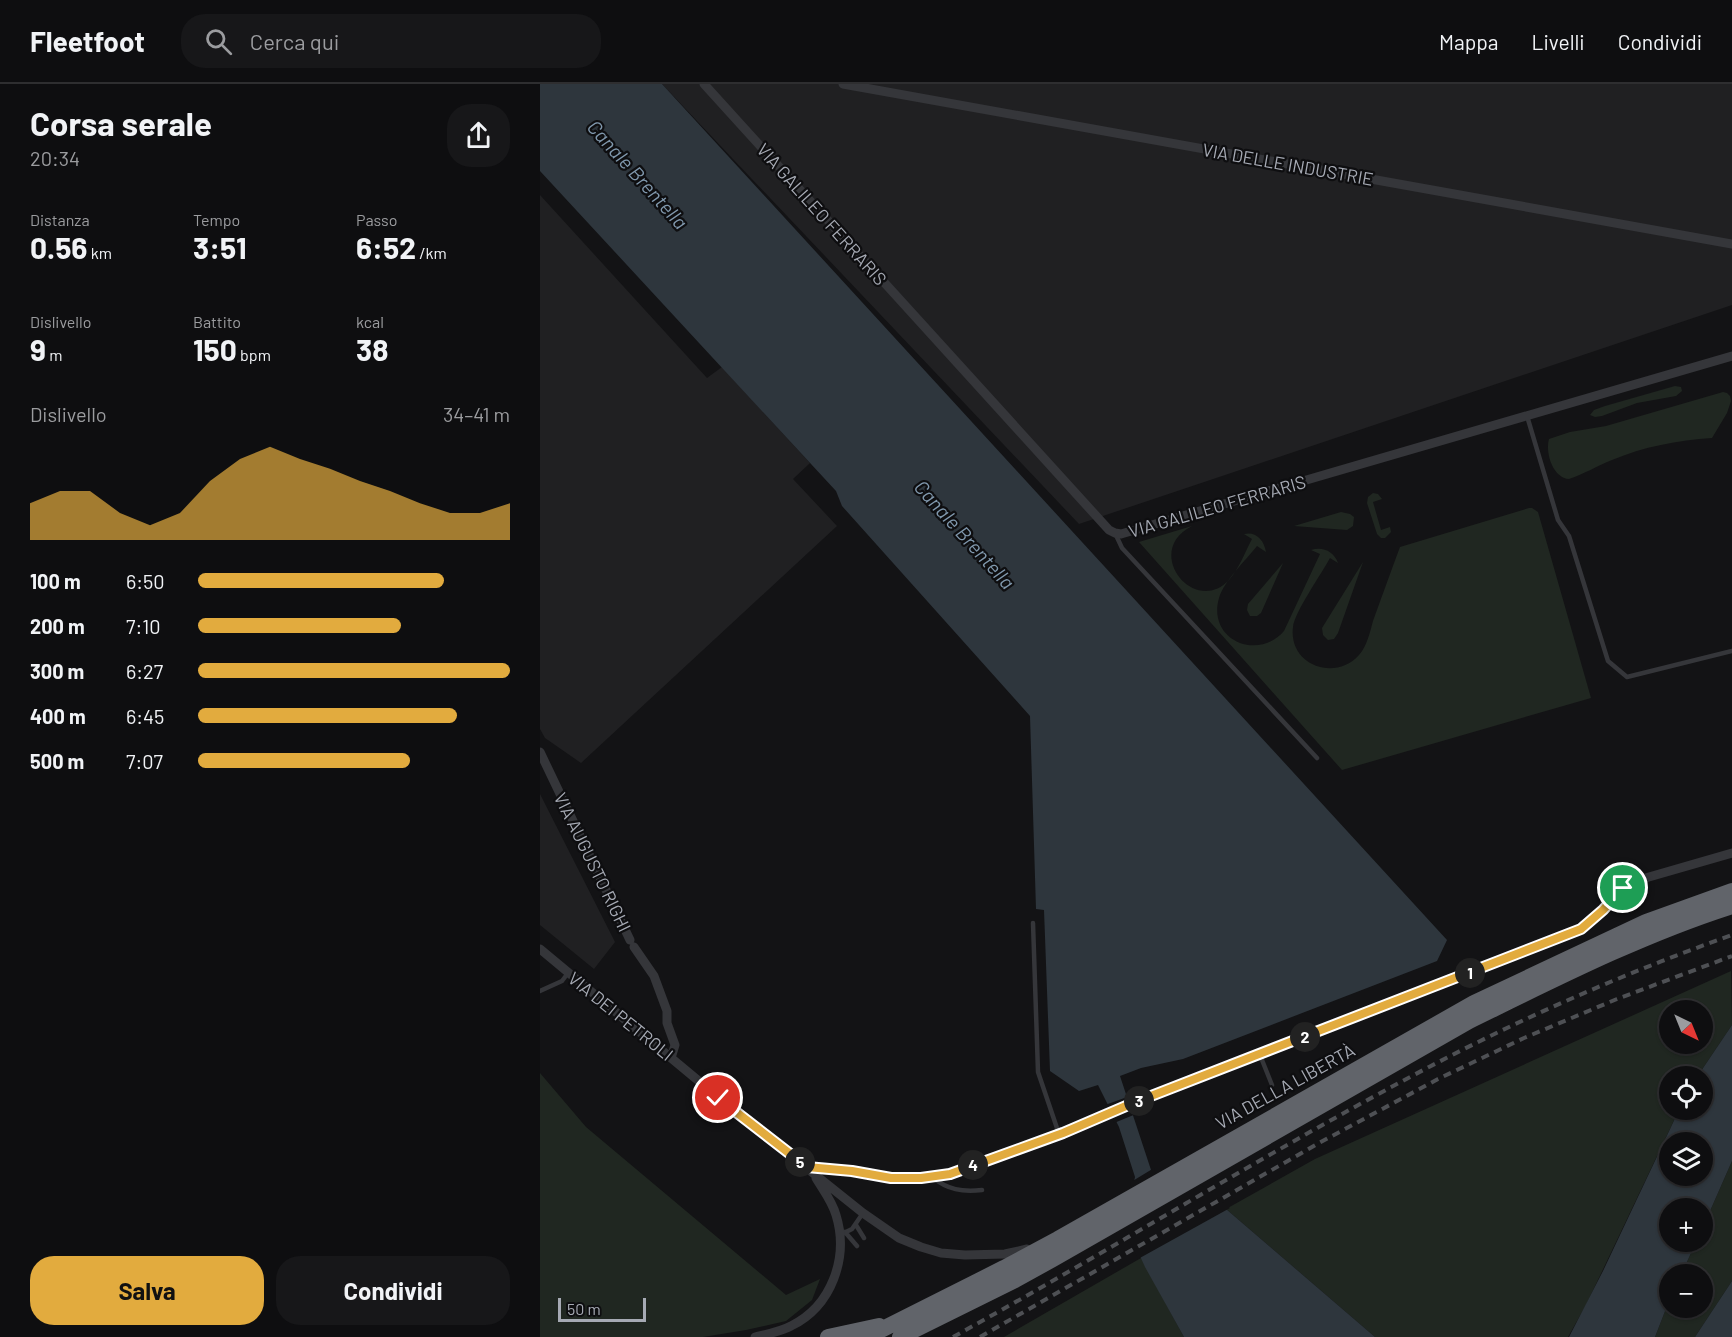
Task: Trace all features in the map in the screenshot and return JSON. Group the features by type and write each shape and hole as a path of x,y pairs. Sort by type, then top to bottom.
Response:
{"highway":[{"name":"VIA DELLA LIBERTÀ","path":"867,1337 900,1329 1015,1280 1086,1231 1474,1003 1646,922 1732,891"},
{"name":"VIA DELLA LIBERTÀ","path":"1220,1154 1479,1016 1650,935 1732,906"},
{"name":"VIA DELLA LIBERTÀ","path":"900,1329 1058,1239 1086,1231"},
{"path":"925,1337 996,1297 1086,1231"},
{"path":"828,1337 900,1329"}],"street":[{"name":"VIA GALILEO FERRARIS","path":"704,84 1109,530 1115,533 1121,534 1732,357"},
{"name":"VIA DELLE INDUSTRIE","path":"843,84 1732,243"},
{"name":"VIA AUGUSTO RIGHI","path":"540,752 632,944 654,976 667,1011 667,1023 675,1045 671,1058"},
{"path":"810,1170 852,1171 891,1178 950,1174 1059,1134 1133,1103 1581,929 1623,888 1642,879 1732,853"},
{"name":"VIA DEI PETROLI","path":"540,949 724,1102 863,1213 899,1238 942,1253 965,1255 1005,1254 1033,1248 1058,1239"},
{"name":"VIA DEI PETROLI","path":"755,1337 789,1327 802,1320 824,1300 837,1270 842,1234 832,1203 810,1170"},
{"path":"836,1214 853,1204"}],"lane":[{"path":"1527,416 1558,520 1569,536 1608,661 1627,677 1732,651"},
{"path":"1115,533 1122,548 1317,758"},
{"path":"1034,923 1038,1072 1059,1134"},
{"path":"540,991 562,981 568,973"},
{"path":"540,983 546,988"},
{"path":"1260,1055 1272,1085"},
{"path":"932,1177 954,1190 966,1192 982,1190"},
{"path":"857,1246 842,1234 856,1225 863,1213"},
{"path":"856,1225 864,1238"}],"shaded area":[{"path":"662,84 1732,84 1732,305 1079,524"},
{"path":"540,195 707,378 722,367 810,463 793,479 837,526 581,763 545,738 540,729"},
{"path":"1675,386 1681,387 1682,391 1676,396 1637,403 1602,416 1590,415 1594,410 1605,406"},
{"path":"1723,392 1730,396 1731,401 1727,413 1712,438 1674,442 1636,451 1569,479 1563,478 1555,470 1549,458 1549,439 1570,432 1606,426"},
{"path":"1373,493 1378,494 1382,499 1373,502 1381,530 1390,527 1391,532 1385,538 1377,534 1367,503 1368,497"},
{"path":"1532,508 1538,512 1591,698 1342,770 1139,542 1192,526 1178,537 1172,550 1173,564 1179,576 1189,586 1201,591 1215,589 1229,580 1219,598 1217,612 1220,625 1227,635 1237,642 1261,645 1273,640 1284,631 1320,554 1311,550 1319,549 1331,553 1338,563 1330,558 1303,603 1293,627 1293,640 1305,660 1326,668 1338,667 1349,663 1359,655 1364,647 1400,547"},
{"path":"1341,512 1354,517 1353,526 1347,530 1294,526"},
{"path":"1244,534 1256,535 1266,552 1257,546 1236,571 1252,539"},
{"path":"1363,562 1338,633 1334,639 1328,640 1323,635 1322,628"},
{"path":"1283,563 1261,613 1257,616 1250,616 1247,610 1248,604"},
{"path":"540,794 615,942 594,969 540,925"},
{"path":"1731,971 1732,1025 1713,1053 1713,1000 1667,1000"},
{"path":"1659,1004 1659,1054 1712,1054 1704,1066 1659,1066 1659,1120 1674,1120 1669,1132 1659,1132 1659,1152 1586,1305 1568,1337 1375,1337 1226,1209 1315,1159"},
{"path":"540,1073 586,1127 786,1295 820,1279 812,1300 786,1321 703,1337 540,1337"},
{"path":"1732,1161 1732,1281 1713,1310 1713,1264 1686,1264 1691,1252 1713,1252 1713,1204"},
{"path":"1141,1258 1184,1337 1004,1337"},
{"path":"1662,1318 1708,1318 1695,1337 1655,1337"}],"water":[{"name":"Canale Brentella","path":"540,84 662,84 1447,940 1437,961 1183,1059 1141,1068 1120,1076 1153,1176 1226,1209 1375,1337 1184,1337 1145,1267 1125,1224 1135,1177 1119,1127 1098,1085 1079,1091 1050,1071 1044,910 1036,909 1030,716 842,506 836,491 540,171"},
{"path":"1732,1025 1732,1161 1713,1204 1713,1198 1659,1198 1659,1252 1691,1252 1686,1264 1659,1264 1659,1318 1662,1318 1655,1337 1569,1337 1659,1152 1659,1186 1713,1186 1713,1132 1669,1132 1674,1120 1713,1120 1713,1066 1704,1066"},
{"path":"1732,1281 1732,1337 1695,1337 1708,1318 1713,1318 1713,1310"}],"pier":[{"path":"1130,1096 1136,1114 1114,1123 1105,1105"},
{"path":"1154,1168 1156,1174 1163,1179 1194,1182 1205,1187 1230,1208 1138,1259 1122,1224 1131,1182"}],"railway":[{"path":"953,1337 1429,1067 1578,996 1732,935"},
{"path":"980,1337 1319,1143 1438,1079 1524,1038 1617,999 1732,956"}],"route":[{"path":"718,1098 807,1167 852,1171 891,1178 921,1178 950,1174 1063,1133 1133,1103 1581,929 1623,888"}]}
